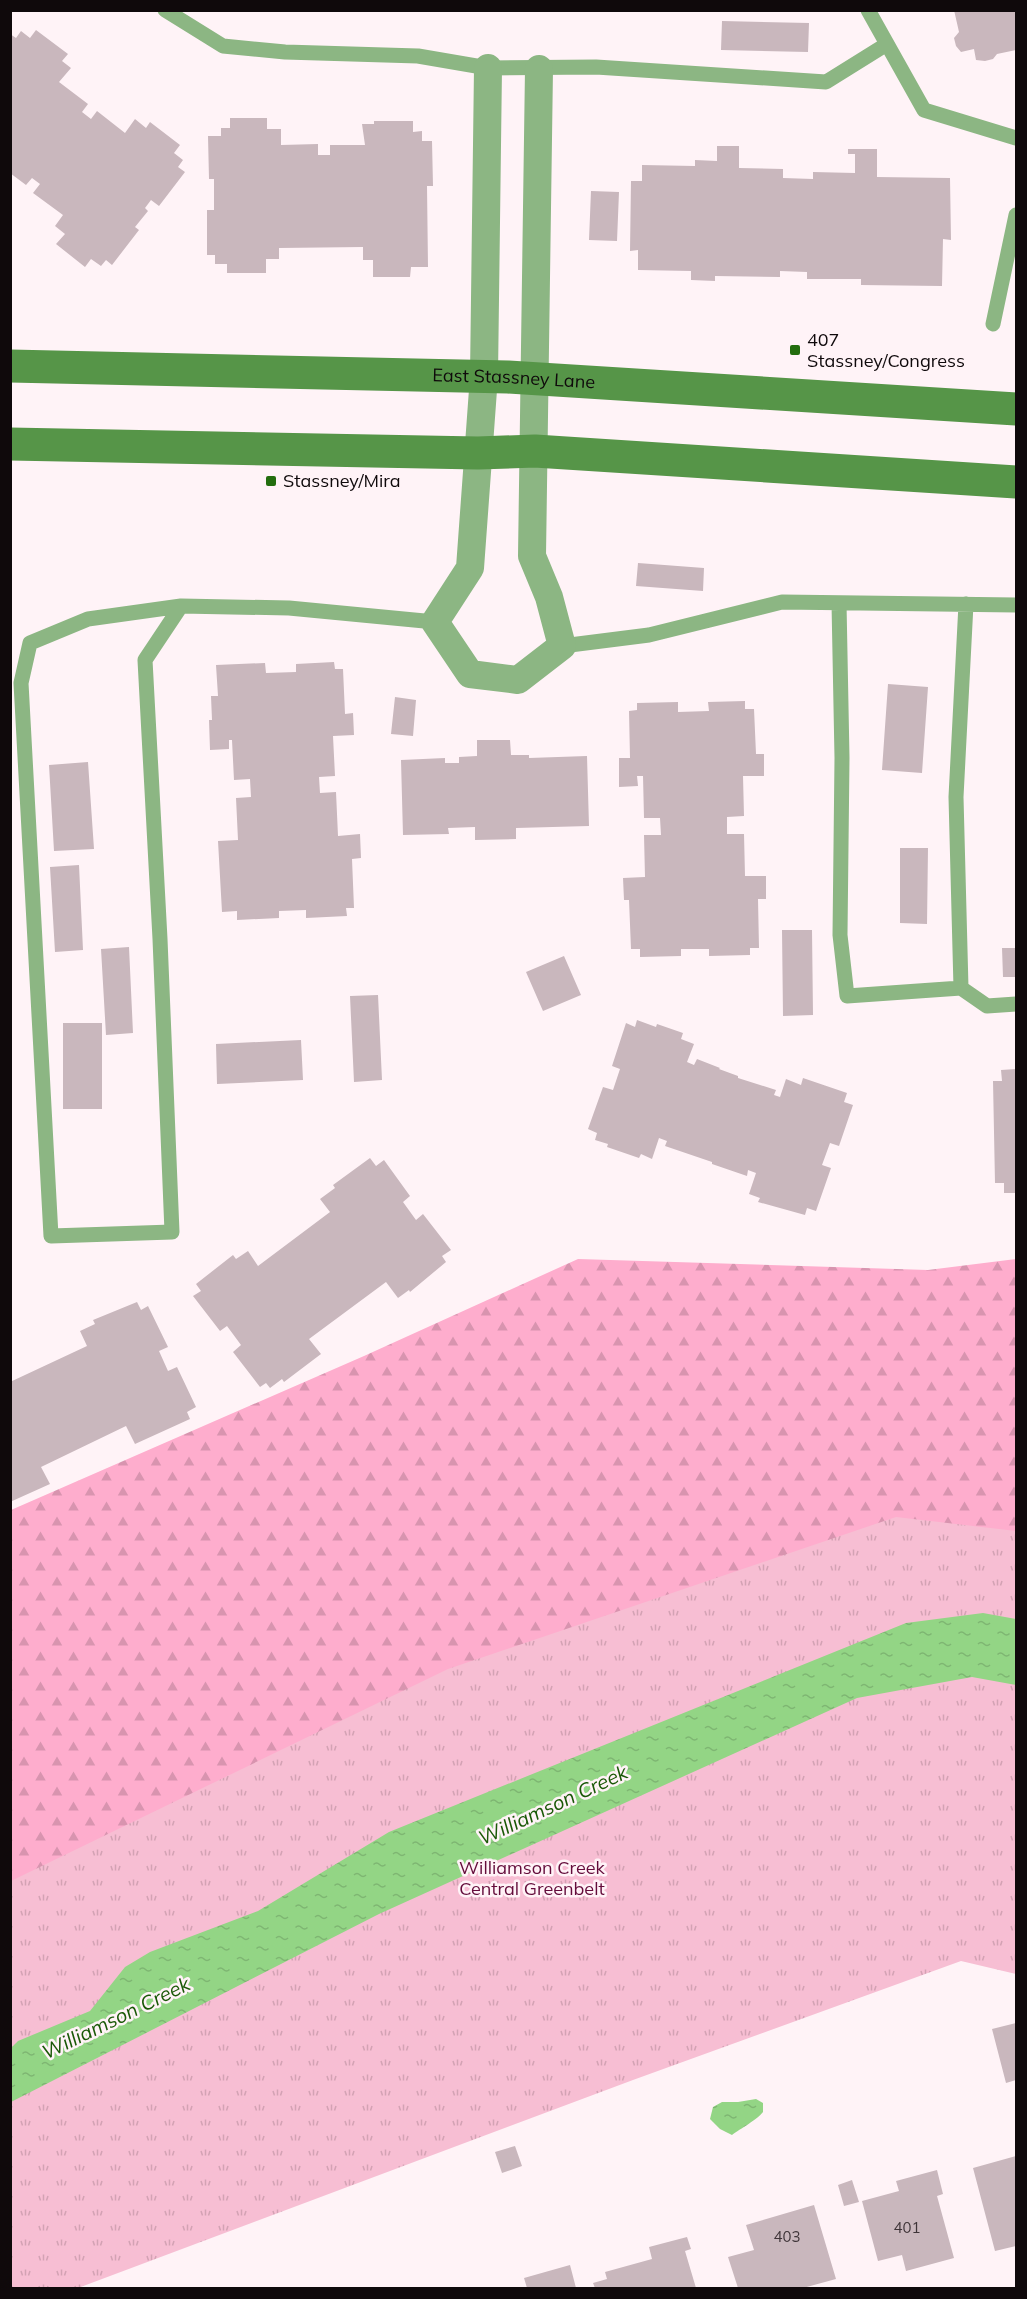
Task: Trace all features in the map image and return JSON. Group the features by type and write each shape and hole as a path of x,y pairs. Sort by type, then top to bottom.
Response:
{"main road":[{"name":"East Stassney Lane","path":"10,366 484,376 1017,409"},
{"path":"10,444 478,453 535,451 1017,482"}],"street":[{"path":"488,68 484,376 470,568 435,622 470,674 518,680 562,646 549,597 532,556 539,69"}],"lane":[{"path":"165,10 223,46 285,52 418,56 488,68 596,67 826,82 887,44"},
{"path":"868,10 924,110 1017,138"},
{"path":"993,324 1017,215"},
{"path":"562,646 649,635 782,602 1017,605"},
{"path":"839,603 842,758 840,935 847,996 961,988 987,1006 1017,1004"},
{"path":"961,988 956,797 966,604"},
{"path":"180,606 146,660 172,1232 51,1236 21,682 30,643 88,619 180,606 288,608 435,622"}],"green space":[{"path":"578,1259 928,1270 1016,1259 1016,1872 11,2232 11,1510 364,1356"},
{"name":"Williamson Creek Central Greenbelt","path":"896,1517 1016,1531 1016,1974 961,1961 633,2080 78,2288 11,2288 11,1881 448,1669"}],"water":[{"name":"Williamson Creek","path":"983,1613 1016,1619 1016,1685 972,1677 857,1698 379,1914 11,2102 11,2048 18,2041 90,2011 125,1967 150,1952 258,1911 389,1832 906,1623"},
{"path":"756,2099 763,2103 763,2112 732,2135 720,2129 710,2119 713,2107 722,2102"}],"building":[{"path":"954,10 1016,10 1016,50 997,54 993,59 985,61 976,60 974,49 961,52 954,38 959,32"},
{"path":"722,21 809,23 808,52 721,50"},
{"path":"36,30 68,54 62,61 71,68 59,82 88,104 82,112 91,119 97,111 125,133 135,119 146,128 150,122 180,145 174,153 183,160 178,167 185,172 159,206 151,200 145,208 148,211 135,227 139,230 112,265 106,260 101,266 91,259 85,267 56,244 65,234 55,226 63,215 33,193 40,184 32,178 26,185 10,173 10,34 16,38 21,31 30,38"},
{"path":"230,118 267,118 267,129 281,129 281,145 318,144 318,155 330,155 330,145 365,145 362,124 374,124 374,121 413,121 413,132 422,131 422,141 432,141 433,186 427,186 428,267 411,267 410,277 373,277 373,260 363,260 363,247 279,248 279,259 266,259 266,273 227,273 227,264 215,264 215,255 207,255 207,210 214,210 214,179 209,179 208,136 221,136 221,128 230,128"},
{"path":"717,146 739,146 739,168 783,169 783,178 813,179 813,172 855,173 855,154 848,154 848,149 877,149 877,177 950,178 951,240 943,239 942,286 861,285 861,279 807,279 807,272 780,271 780,277 715,276 715,281 691,280 691,271 638,270 638,250 630,251 631,181 642,181 642,165 695,166 695,160 717,161"},
{"path":"591,191 619,192 617,241 589,240"},
{"path":"638,563 704,568 703,591 636,586"},
{"path":"334,662 335,669 343,669 345,714 353,713 354,735 333,736 335,776 319,777 320,793 336,792 338,836 360,834 361,858 352,859 354,908 346,908 347,916 306,918 306,910 279,911 279,918 237,920 237,911 222,912 218,841 238,840 236,798 251,797 250,779 234,780 232,740 229,740 229,749 210,750 211,696 218,696 216,665 265,663 266,673 296,672 296,664"},
{"path":"888,684 928,687 922,773 882,770"},
{"path":"395,697 416,700 413,736 391,734"},
{"path":"745,701 745,709 754,709 756,754 764,754 764,776 743,776 744,816 727,817 727,834 744,834 745,876 766,876 766,899 758,899 759,948 750,948 750,955 709,956 709,949 681,949 681,956 640,957 640,949 631,949 629,900 624,900 623,878 645,877 644,835 661,835 660,818 644,818 643,776 637,776 638,786 619,787 619,758 630,758 629,711 637,710 637,703 678,702 678,712 709,711 708,702"},
{"path":"477,740 510,740 511,755 529,755 529,758 587,756 589,826 516,828 516,839 475,840 475,827 448,828 449,834 403,835 401,760 445,758 445,763 459,763 459,757 477,756"},
{"path":"88,762 94,849 54,851 49,765"},
{"path":"900,848 928,848 927,924 900,923"},
{"path":"79,865 83,950 55,952 50,867"},
{"path":"782,930 812,930 813,1015 783,1016"},
{"path":"129,947 133,1033 106,1035 101,949"},
{"path":"1002,948 1016,948 1016,977 1003,977"},
{"path":"564,956 581,995 543,1011 526,972"},
{"path":"378,995 382,1080 354,1082 350,996"},
{"path":"637,1020 683,1033 681,1039 694,1044 687,1062 694,1065 697,1059 738,1076 738,1078 776,1090 774,1095 780,1097 786,1079 801,1085 803,1078 847,1093 844,1102 853,1105 839,1146 830,1143 822,1165 831,1168 816,1211 807,1208 805,1215 758,1202 760,1198 749,1194 756,1173 748,1170 747,1176 712,1164 712,1162 665,1146 667,1141 659,1138 652,1159 641,1154 639,1158 607,1147 608,1144 595,1140 597,1133 588,1129 603,1087 613,1090 620,1069 612,1066 626,1023 635,1027"},
{"path":"63,1023 102,1023 102,1109 63,1109"},
{"path":"301,1040 303,1080 217,1084 216,1044"},
{"path":"1016,1069 1016,1193 1004,1193 1004,1183 995,1183 993,1081 1002,1081 1001,1070"},
{"path":"370,1158 376,1166 384,1160 410,1196 403,1202 416,1220 423,1214 451,1250 442,1256 446,1262 410,1292 409,1290 398,1298 386,1282 309,1339 321,1354 284,1382 282,1379 270,1388 266,1383 260,1387 233,1352 241,1345 227,1326 220,1331 193,1296 201,1291 196,1284 233,1255 236,1259 248,1251 258,1266 330,1212 320,1199 335,1188 333,1185"},
{"path":"137,1302 141,1310 148,1306 168,1347 159,1351 168,1371 177,1367 196,1407 187,1412 190,1419 135,1444 126,1426 41,1467 50,1484 10,1502 10,1382 87,1346 80,1331 95,1324 93,1320"},
{"path":"1016,2023 1016,2080 1006,2083 992,2029"},
{"path":"515,2146 522,2166 502,2173 495,2152"},
{"path":"1016,2156 1016,2246 995,2251 973,2168"},
{"path":"937,2170 943,2194 937,2196 954,2258 906,2271 902,2255 878,2261 862,2201 899,2191 896,2181"},
{"path":"852,2180 859,2202 844,2206 838,2185"},
{"path":"814,2205 836,2279 803,2288 738,2288 728,2257 754,2250 746,2225"},
{"path":"687,2237 691,2249 685,2251 696,2288 595,2288 593,2283 607,2279 605,2272 652,2259 649,2247"},
{"path":"570,2265 576,2288 527,2288 524,2278"}],"place":[{"name":"407 Stassney/Congress","path":"795,350"},
{"name":"Stassney/Mira","path":"271,481"}]}
